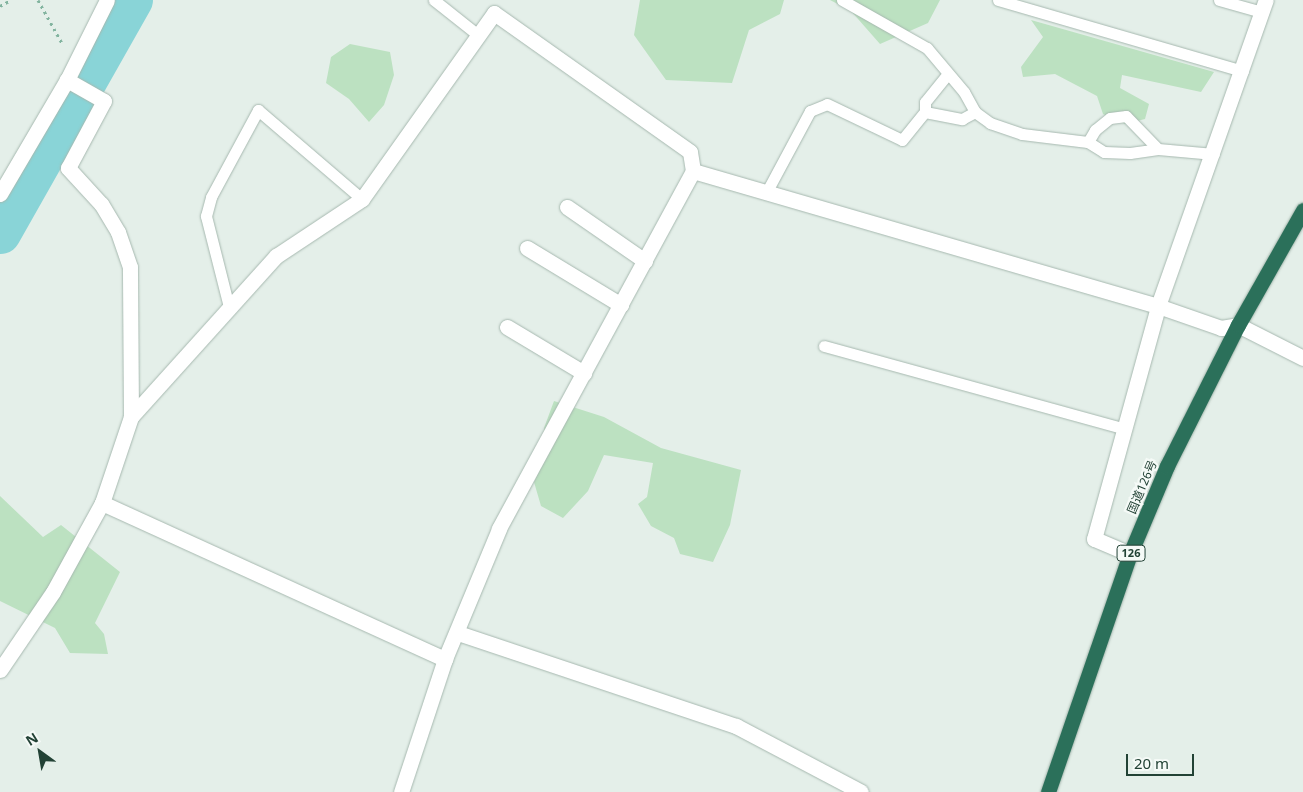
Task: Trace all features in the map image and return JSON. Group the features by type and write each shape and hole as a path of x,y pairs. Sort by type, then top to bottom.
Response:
{"highway":[{"name":"国道126号","path":"1048,792 1130,554 1167,466 1238,325 1303,210"}],"street":[{"path":"0,194 67,80 107,0"},
{"path":"1130,554 1094,539 1158,306 1214,154 1264,6"},
{"path":"131,416 276,256 362,199 494,13 690,152 693,171 499,529 458,633 445,659 401,792"},
{"path":"0,670 53,592 102,502 131,416 130,267 118,232 101,204 68,168 104,101 67,80"},
{"path":"693,171 1158,306 1220,328 1238,325 1303,358"},
{"path":"567,207 645,261"},
{"path":"527,248 620,305"},
{"path":"507,327 584,373"},
{"path":"102,502 445,659"},
{"path":"458,633 736,726 861,792"}],"lane":[{"path":"434,0 478,34"},
{"path":"842,0 927,48 948,74 974,112 990,122 1022,134 1088,142 1104,152 1158,149 1214,154"},
{"path":"998,0 1243,71"},
{"path":"1219,0 1264,6"},
{"path":"766,193 810,111 828,104 902,140 925,112 925,102 948,74"},
{"path":"230,307 206,216 211,197 258,110 362,199"},
{"path":"925,112 962,119 974,112"},
{"path":"1088,142 1095,130 1110,118 1126,116 1158,149"},
{"path":"824,346 1125,429"}],"path":[{"path":"0,6 11,0"},
{"path":"38,0 74,65"}],"green space":[{"path":"640,0 784,0 780,14 749,30 732,83 666,80 634,35"},
{"path":"830,0 940,0 928,23 880,44 851,11"},
{"path":"1031,20 1214,72 1201,92 1122,75 1120,88 1149,104 1145,119 1125,124 1103,114 1097,96 1055,74 1023,77 1021,67 1043,37"},
{"path":"350,44 390,52 394,75 384,105 369,122 349,99 326,83 331,57"},
{"path":"554,401 604,417 661,448 741,470 730,525 713,562 680,554 674,538 651,526 638,504 647,497 653,463 604,455 588,491 563,518 541,506 534,482 548,451 544,428"},
{"path":"0,496 43,537 61,525 120,572 95,623 104,634 108,654 70,653 55,628 0,601"}],"waterway":[{"path":"0,233 132,0"}]}
